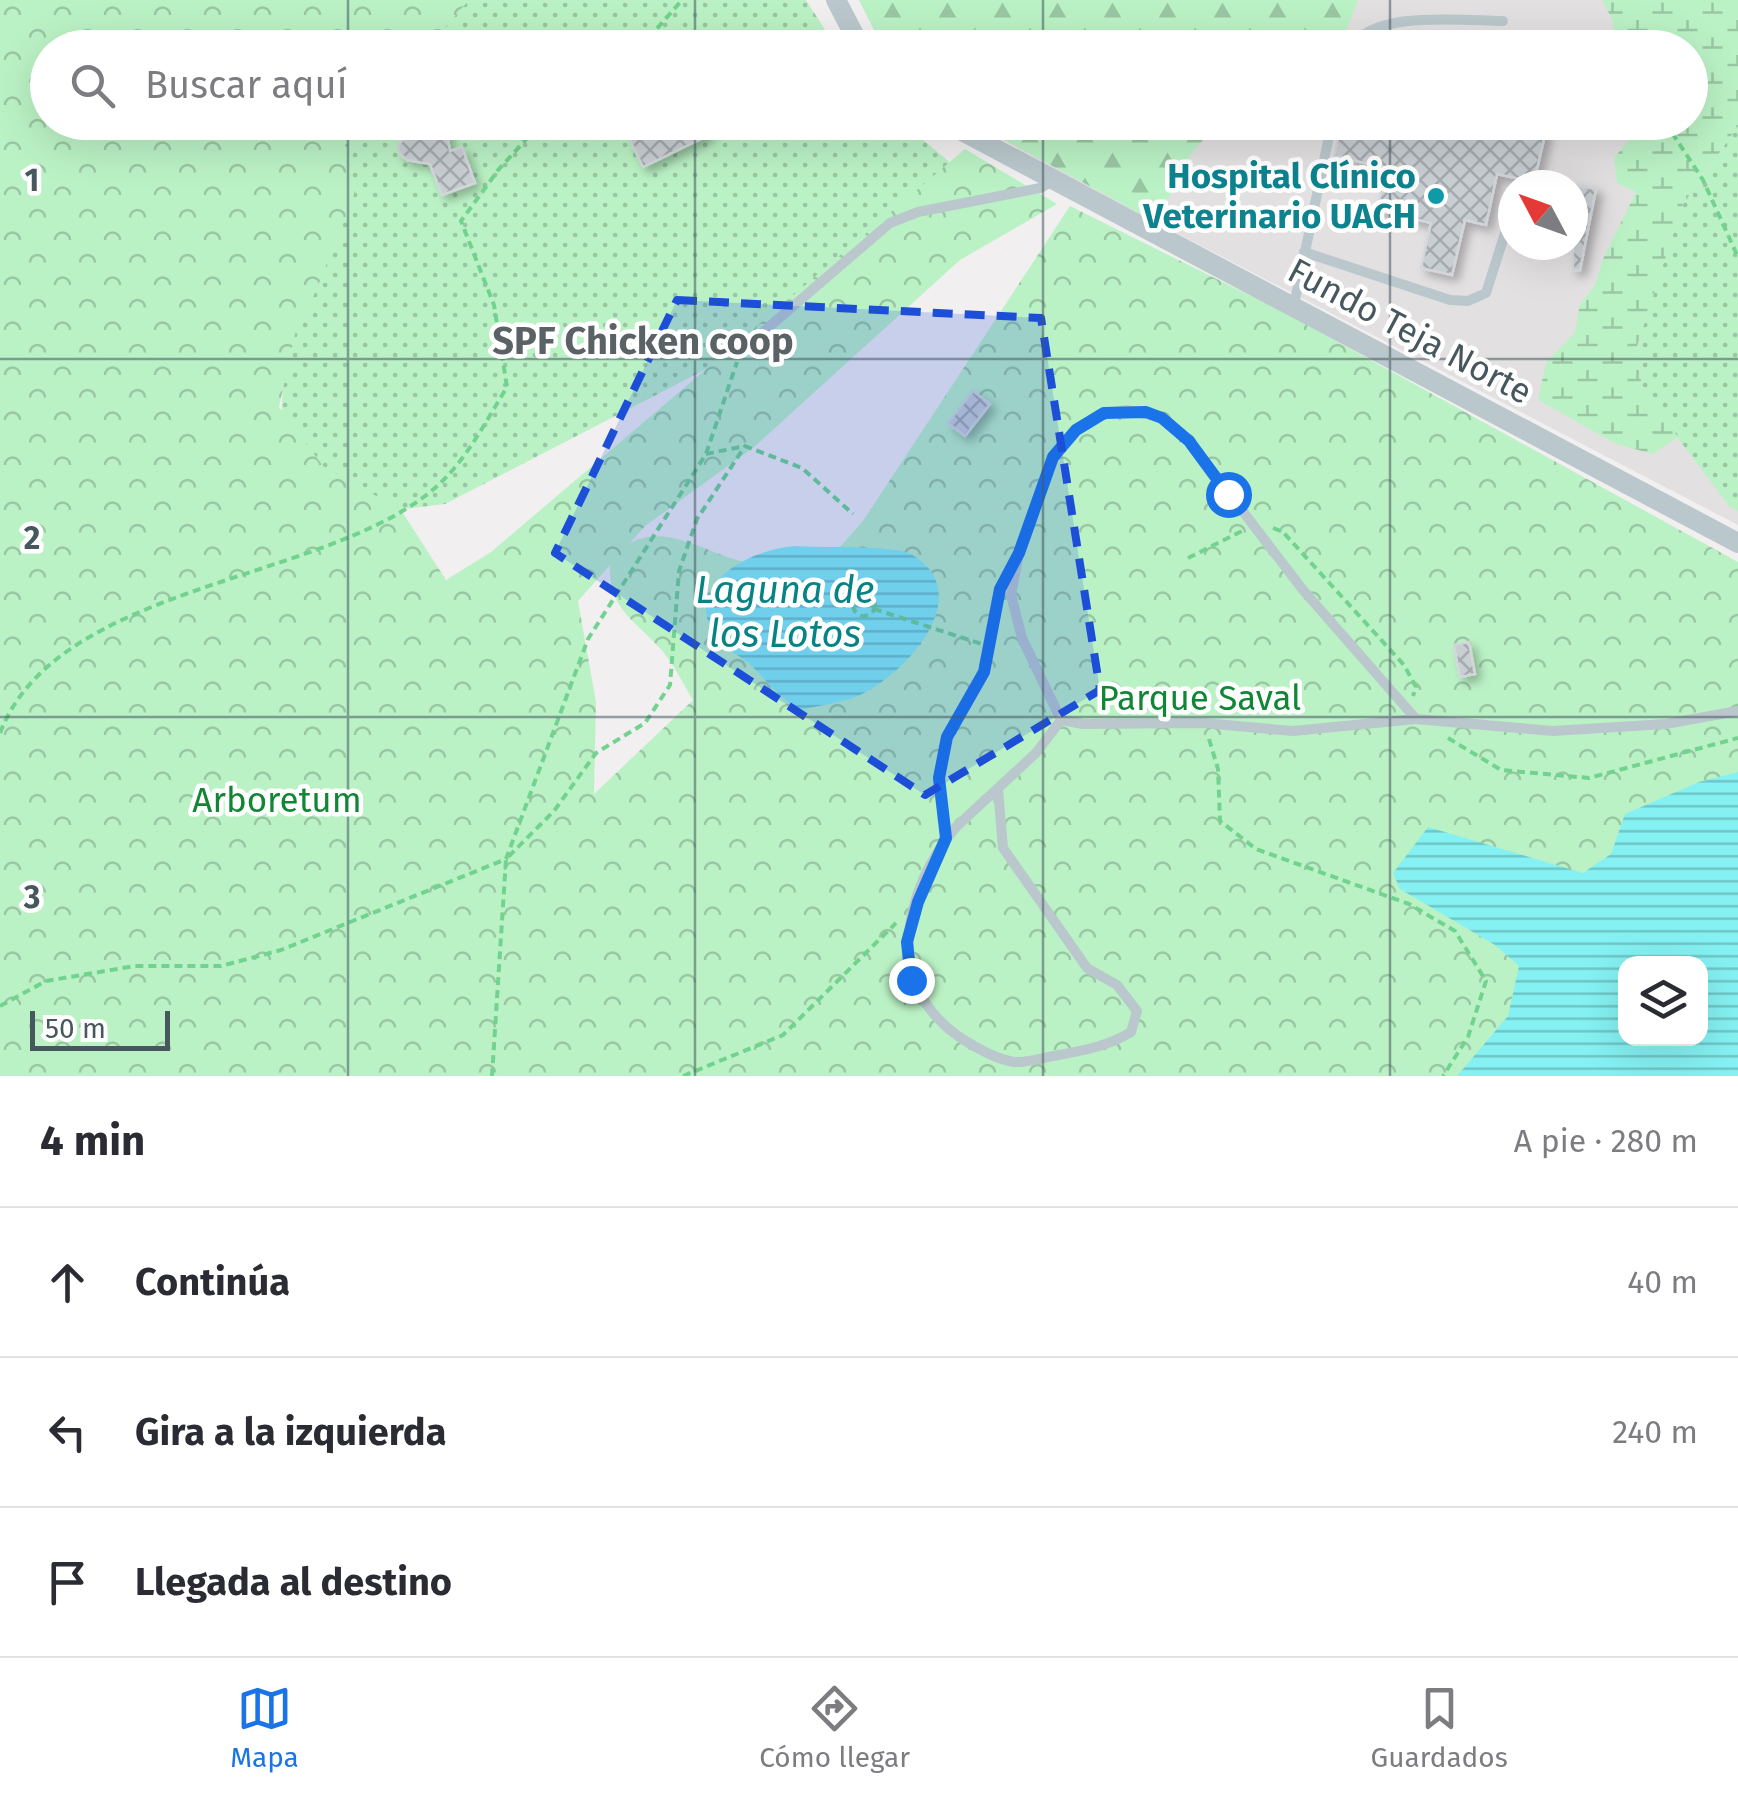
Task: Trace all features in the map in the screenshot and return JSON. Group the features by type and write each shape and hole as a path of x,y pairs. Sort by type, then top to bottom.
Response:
{"street":[{"path":"836,0 852,30"},
{"name":"Fundo Teja Norte","path":"977,140 1738,544"}],"lane":[{"path":"1372,30 1400,21 1503,21"},
{"path":"1294,305 1328,140"},
{"path":"741,351 890,223 918,212 1040,188 1053,181"},
{"path":"1304,252 1450,300 1468,301 1486,293 1498,255"},
{"path":"1062,720 1018,624 1012,595 1019,553 1053,457 1076,430 1104,413 1128,410 1162,418 1189,441 1303,590 1416,718"},
{"path":"1062,720 1083,724 1204,722 1293,732 1416,718 1552,731 1666,724 1738,711"},
{"path":"998,789 1003,848 1087,968 1117,985 1137,1011 1131,1032 1108,1046 1015,1062 970,1044 935,1020 911,980 907,942 918,902 946,838 1036,753 1062,720"}],"path":[{"path":"656,30 682,0"},
{"path":"1400,21 1406,30"},
{"path":"0,733 28,687 54,661 115,622 374,528 424,497 455,469 507,387 494,305 462,221 526,140"},
{"path":"1677,140 1703,180 1738,257"},
{"path":"492,1076 506,859 588,639 706,454 741,351"},
{"path":"706,454 745,446 802,468 853,514"},
{"path":"0,1006 46,982 135,966 221,966 281,950 506,859 554,812 596,753 645,723 670,685 680,570 697,519 745,446"},
{"path":"946,838 939,778 947,737 984,672 1000,589"},
{"path":"874,609 861,616 855,612 853,600 868,594 874,609 988,646"},
{"path":"1416,718 1501,770 1589,778 1738,738"},
{"path":"1204,722 1218,768 1220,821 1256,849 1409,904 1455,931 1486,982 1468,1037 1443,1076"},
{"path":"683,1076 783,1034 918,902"}],"highlighted area":[{"path":"677,300 1041,318 1100,690 925,795 555,553"}],"shaded area":[{"path":"859,0 1738,0 1738,525 1003,140 1708,140 1708,30 874,30"}],"green space":[{"path":"0,0 469,0 443,30 30,30 30,140 349,140 345,145 355,192 316,291 296,329 279,407 323,466 401,510 446,580 491,552 965,149 1057,204 960,260 754,447 645,526 630,543 662,536 759,564 830,558 863,521 1070,206 1285,313 1738,562 1738,1076 0,1076","holes":["610,565 613,591 630,619 667,657 693,700 594,794 596,702 578,601"]},
{"path":"441,0 806,0 825,30 416,30"},
{"path":"859,0 1358,0 1347,30 874,30"},
{"path":"1602,0 1738,0 1738,126 1682,206 1637,346 1642,391 1678,437 1653,454 1616,444 1538,400 1546,363 1575,332 1580,304 1595,285 1603,259 1636,192 1617,183 1614,158 1629,140 1708,140 1708,30 1614,30"},
{"path":"1738,126 1738,511 1730,507 1642,391 1637,346 1682,206"},
{"path":"326,140 923,140 1017,219 741,351 445,504 291,523 280,446 292,190"},
{"path":"1004,140 1203,140 1191,154 1156,222"}],"water":[{"name":"Laguna de los Lotos","path":"796,546 902,551 930,570 938,589 937,610 929,631 897,669 860,695 800,710 725,646 707,619 707,602 726,573 760,554"},
{"path":"1738,772 1738,1076 1457,1076 1508,1016 1519,966 1495,945 1400,889 1393,873 1428,827 1583,873 1611,854 1625,814 1699,782"}],"building":[{"path":"403,140 448,140 450,151 462,147 475,183 442,195 430,164 407,160 399,153 398,145"},
{"path":"630,140 699,140 643,167"},
{"name":"Hospital Clínico Veterinario UACH","path":"1338,140 1544,140 1537,170 1498,170 1486,225 1465,220 1452,275 1421,268 1431,223 1377,210 1387,168 1334,156"},
{"path":"1588,188 1596,189 1588,230"},
{"path":"1573,260 1582,260 1580,270 1573,270"},
{"path":"973,391 990,404 965,436 948,423"},
{"path":"1469,642 1475,674 1460,677 1454,645"}],"place":[{"name":"Hospital Clínico Veterinario UACH","path":"1436,196"}],"district":[{"name":"SPF Chicken coop","path":"643,341"}],"route":[{"path":"911,980 907,942 928,874 946,838 939,778 947,737 984,672 1000,589 1019,553 1053,457 1076,430 1104,413 1146,412 1162,418 1189,441 1228,494"}],"park label":[{"name":"Parque Saval","path":"1200,698"},
{"name":"Arboretum","path":"277,800"}]}
